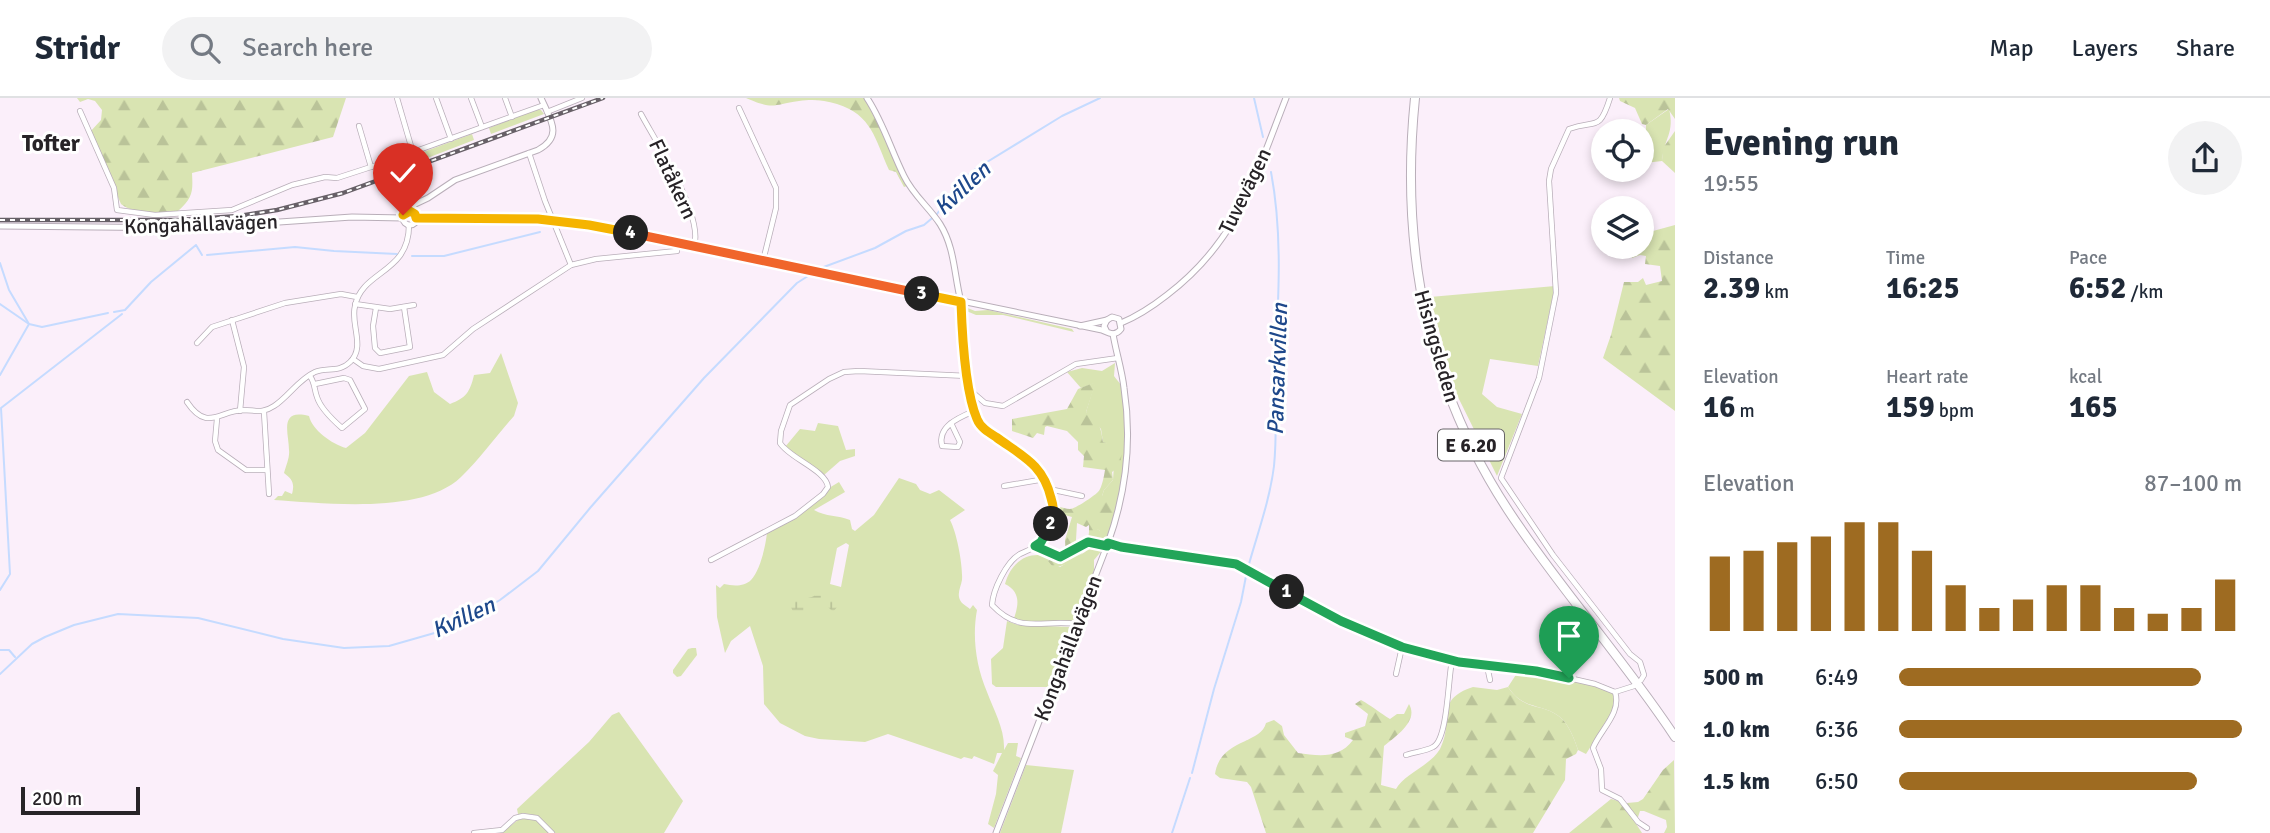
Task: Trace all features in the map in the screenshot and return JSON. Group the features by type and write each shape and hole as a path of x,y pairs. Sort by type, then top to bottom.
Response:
{"highway":[{"name":"Hisingsleden","path":"1415,98 1410,175 1413,247 1428,329 1453,406 1485,473 1507,509 1675,737"}],"main road":[{"path":"416,218 414,223 409,225 403,218 411,206 433,195 446,184 546,145 553,138 553,127 541,98"},
{"path":"867,98 878,115 910,187 941,225 953,254 961,302"},
{"name":"Tuvevägen","path":"1121,323 1145,311 1179,286 1220,243 1246,200 1286,98"},
{"path":"410,211 416,218"},
{"name":"Kongahällavägen","path":"0,226 192,228 352,217 403,218"},
{"path":"416,218 552,220 603,227 1110,333 1119,331 1121,323 1115,317 1080,326"},
{"name":"Kongahällavägen","path":"996,833 1107,545 1120,503 1127,457 1126,405 1118,358 1110,333 1104,326 1107,320"}],"street":[{"path":"397,98 413,153"},
{"path":"436,98 452,139"},
{"path":"471,98 482,127"},
{"path":"505,98 513,117"},
{"path":"547,112 568,100 582,98"},
{"path":"1610,98 1603,119 1569,129 1551,169 1549,181 1556,293 1539,378 1501,478 1553,555 1630,654 1640,662 1644,676 1641,680"},
{"path":"80,111 114,188 117,210 155,215 232,211 292,185 325,177 337,177 371,167 544,105"},
{"path":"738,108 776,188 776,208 763,261"},
{"name":"Flatåkern","path":"641,114 690,208 695,233 694,246"},
{"path":"359,126 371,167"},
{"path":"529,153 571,265"},
{"path":"187,402 198,415 217,419 240,411 264,412 318,371 338,370 353,359 357,346 356,301 401,257 408,241 409,225"},
{"path":"353,359 363,366 379,369 443,355 473,328 571,265 596,259 677,251"},
{"path":"197,343 211,328 314,296 341,294 376,308 414,305"},
{"path":"961,302 974,411 983,428 1031,462 1045,479 1054,517 1041,542 1020,554 1007,570 992,605 1002,615 1017,623 1077,624"},
{"path":"376,308 373,326 375,348 380,353 410,347 404,307"},
{"path":"232,320 244,367 240,411"},
{"path":"970,391 985,403 1002,406 1076,364 1118,358"},
{"path":"711,560 795,516 823,494 828,486 825,478 780,443 785,417 794,401 829,379 852,371 968,376"},
{"path":"310,376 315,384 319,402 342,428 363,413 365,409 350,380 344,378 315,384"},
{"path":"951,423 960,442 958,447 944,447 941,444 942,434 951,423 974,411"},
{"path":"264,412 269,494"},
{"path":"217,419 215,441 218,450 246,470 267,470"},
{"path":"1004,486 1045,479"},
{"path":"1049,489 1082,496"},
{"path":"1035,546 1060,557 1088,542 1241,565 1341,621 1402,647 1452,661 1536,671 1579,680 1615,692 1634,686"},
{"path":"1396,674 1402,647"},
{"path":"1406,755 1432,748 1439,743 1452,661"},
{"path":"1488,666 1490,680"},
{"path":"1615,692 1616,709 1593,748 1601,769 1602,788 1606,794 1620,800 1637,822 1647,828"},
{"path":"474,833 500,831 515,818 523,816 537,818 552,833"}],"green space":[{"path":"77,98 346,98 333,137 192,173 191,194 183,206 178,211 156,212 133,210 121,204 90,132 101,120 102,110 95,101 88,99 80,102"},
{"path":"746,98 865,98 907,186 904,187 896,172 889,170 871,129 849,109 818,100 773,106"},
{"path":"1619,98 1675,98 1675,119 1668,109 1654,119 1640,119 1635,108"},
{"path":"1669,109 1670,130 1662,161 1654,162 1654,119"},
{"path":"541,110 544,114 491,134 489,128"},
{"path":"1675,131 1675,173 1662,161 1663,148"},
{"path":"472,134 474,140 417,162 415,155"},
{"path":"1675,225 1675,411 1603,358 1624,282 1638,282 1643,278 1646,285 1662,281 1660,266 1645,264 1646,259 1654,259 1654,231"},
{"path":"1555,286 1538,366 1490,359 1482,394 1497,407 1522,414 1497,476 1456,393 1430,297"},
{"path":"965,307 1072,329 1074,332 1003,315 976,315 964,310"},
{"path":"501,353 518,403 514,416 468,470 444,489 398,502 372,504 274,500 285,491 292,494 292,482 284,473 289,453 287,424 293,416 309,416 323,436 346,448 365,433 409,376 427,372 434,392 450,404 466,394 474,375 490,373"},
{"path":"1115,363 1114,376 1121,385 1125,399 1126,441 1116,511 1104,543 1088,540 1089,532 1094,532 1096,528 1103,533 1102,496 1113,480 1115,448 1103,442 1101,429 1086,412 1095,383 1081,388 1067,372 1082,368 1102,371"},
{"path":"1096,382 1086,412 1099,424 1103,442 1120,448 1122,452 1120,466 1112,472 1113,480 1102,496 1111,496 1115,507 1108,530 1103,530 1103,534 1097,529 1094,533 1089,532 1089,525 1086,527 1077,523 1076,540 1089,545 1074,560 1053,567 1048,561 1052,558 1059,562 1066,558 1065,540 1072,517 1057,513 1058,507 1072,508 1096,494 1101,488 1105,470 1083,467 1084,456 1078,450 1078,442 1067,431 1047,426 1044,435 1037,433 1033,438 1012,431 1012,419 1067,409 1078,389"},
{"path":"818,423 838,426 846,450 855,449 855,456 840,461 824,475 785,447 800,429 815,431"},
{"path":"899,478 916,484 920,490 930,494 939,490 965,510 950,520 962,567 959,597 970,609 973,605 977,610 975,641 978,662 1001,727 1004,750 1008,743 1018,743 1016,756 1021,758 994,828 988,824 998,775 993,771 1002,753 997,753 994,764 974,756 972,759 961,759 888,734 865,742 805,736 780,723 764,704 763,666 750,626 731,641 725,653 717,617 716,585 720,588 724,584 742,585 751,580 760,564 767,532 795,518 839,482 845,492 814,510 850,520 855,531 874,515","holes":["846,543 849,545 841,587 830,584 837,548"]},
{"path":"1091,544 1104,548 1094,560 1094,570 1075,622 1013,621 1017,610 1016,595 1005,584 1017,563 1036,555 1052,558 1048,561 1060,567 1085,552"},
{"path":"824,590 842,601 833,612 825,604 807,614 794,614 791,607 796,599 810,598"},
{"path":"1007,621 1018,625 1073,627 1049,687 996,687 992,684 991,659 1003,648"},
{"path":"696,648 697,655 681,676 677,677 673,670 688,649"},
{"path":"1519,670 1609,688 1615,694 1616,706 1586,754 1578,750 1568,727 1560,717 1514,695 1508,687"},
{"path":"1473,687 1497,690 1508,687 1527,704 1560,717 1575,741 1578,750 1566,759 1565,780 1533,833 1266,833 1247,782 1220,778 1215,774 1224,754 1257,735 1266,723 1274,720 1282,726 1284,735 1298,753 1328,755 1341,750 1353,740 1345,737 1345,733 1365,726 1368,714 1355,704 1361,700 1390,719 1397,714 1404,714 1409,704 1409,722 1384,746 1381,785 1396,789 1436,755 1444,739 1449,705 1461,692"},
{"path":"619,712 683,801 664,833 555,833 534,816 518,814 517,809 589,742 612,715"},
{"path":"1674,760 1675,833 1664,833 1666,820 1640,811 1637,820 1627,803 1643,799 1663,770"},
{"path":"1026,765 1074,770 1061,833 1000,833"},
{"path":"1611,799 1622,802 1642,833 1569,833"},
{"path":"518,820 536,820 549,833 478,833 504,831"}],"waterway":[{"name":"Kvillen","path":"821,268 875,248 906,231 924,225 937,214 958,184 974,170 1062,116 1100,98"},
{"name":"Pansarkvillen","path":"1254,98 1263,137"},
{"name":"Pansarkvillen","path":"1249,564 1270,491 1275,451 1279,260 1271,172"},
{"path":"412,256 444,256 540,232"},
{"path":"114,312 125,310 151,282 196,245 202,255"},
{"path":"207,255 295,247 397,254"},
{"path":"0,263 9,290 29,324 0,375"},
{"name":"Kvillen","path":"0,674 32,644 45,637 74,625 118,614 198,618 283,639 344,648 389,646 452,628 500,600 538,571 704,378 797,283 808,276"},
{"path":"0,304 29,324 42,327 108,313"},
{"path":"0,590 10,574 1,408 122,314"},
{"name":"Pansarkvillen","path":"1192,773 1241,602 1247,571"},
{"path":"0,650 9,650 15,657"},
{"name":"Pansarkvillen","path":"1172,833 1190,778"}],"railway":[{"path":"0,220 179,220 239,216 277,210 343,193 603,98"}],"district":[{"name":"Tofter","path":"51,143"}],"route":[{"path":"403,215 410,211 416,218 552,220 589,225 961,302 968,381 977,420 983,428 1039,469 1049,489 1054,517 1041,542 1035,546 1037,548 1060,557 1088,542 1107,546 1108,543 1236,564 1250,569 1341,621 1402,647 1459,662 1536,671 1569,678"}]}
